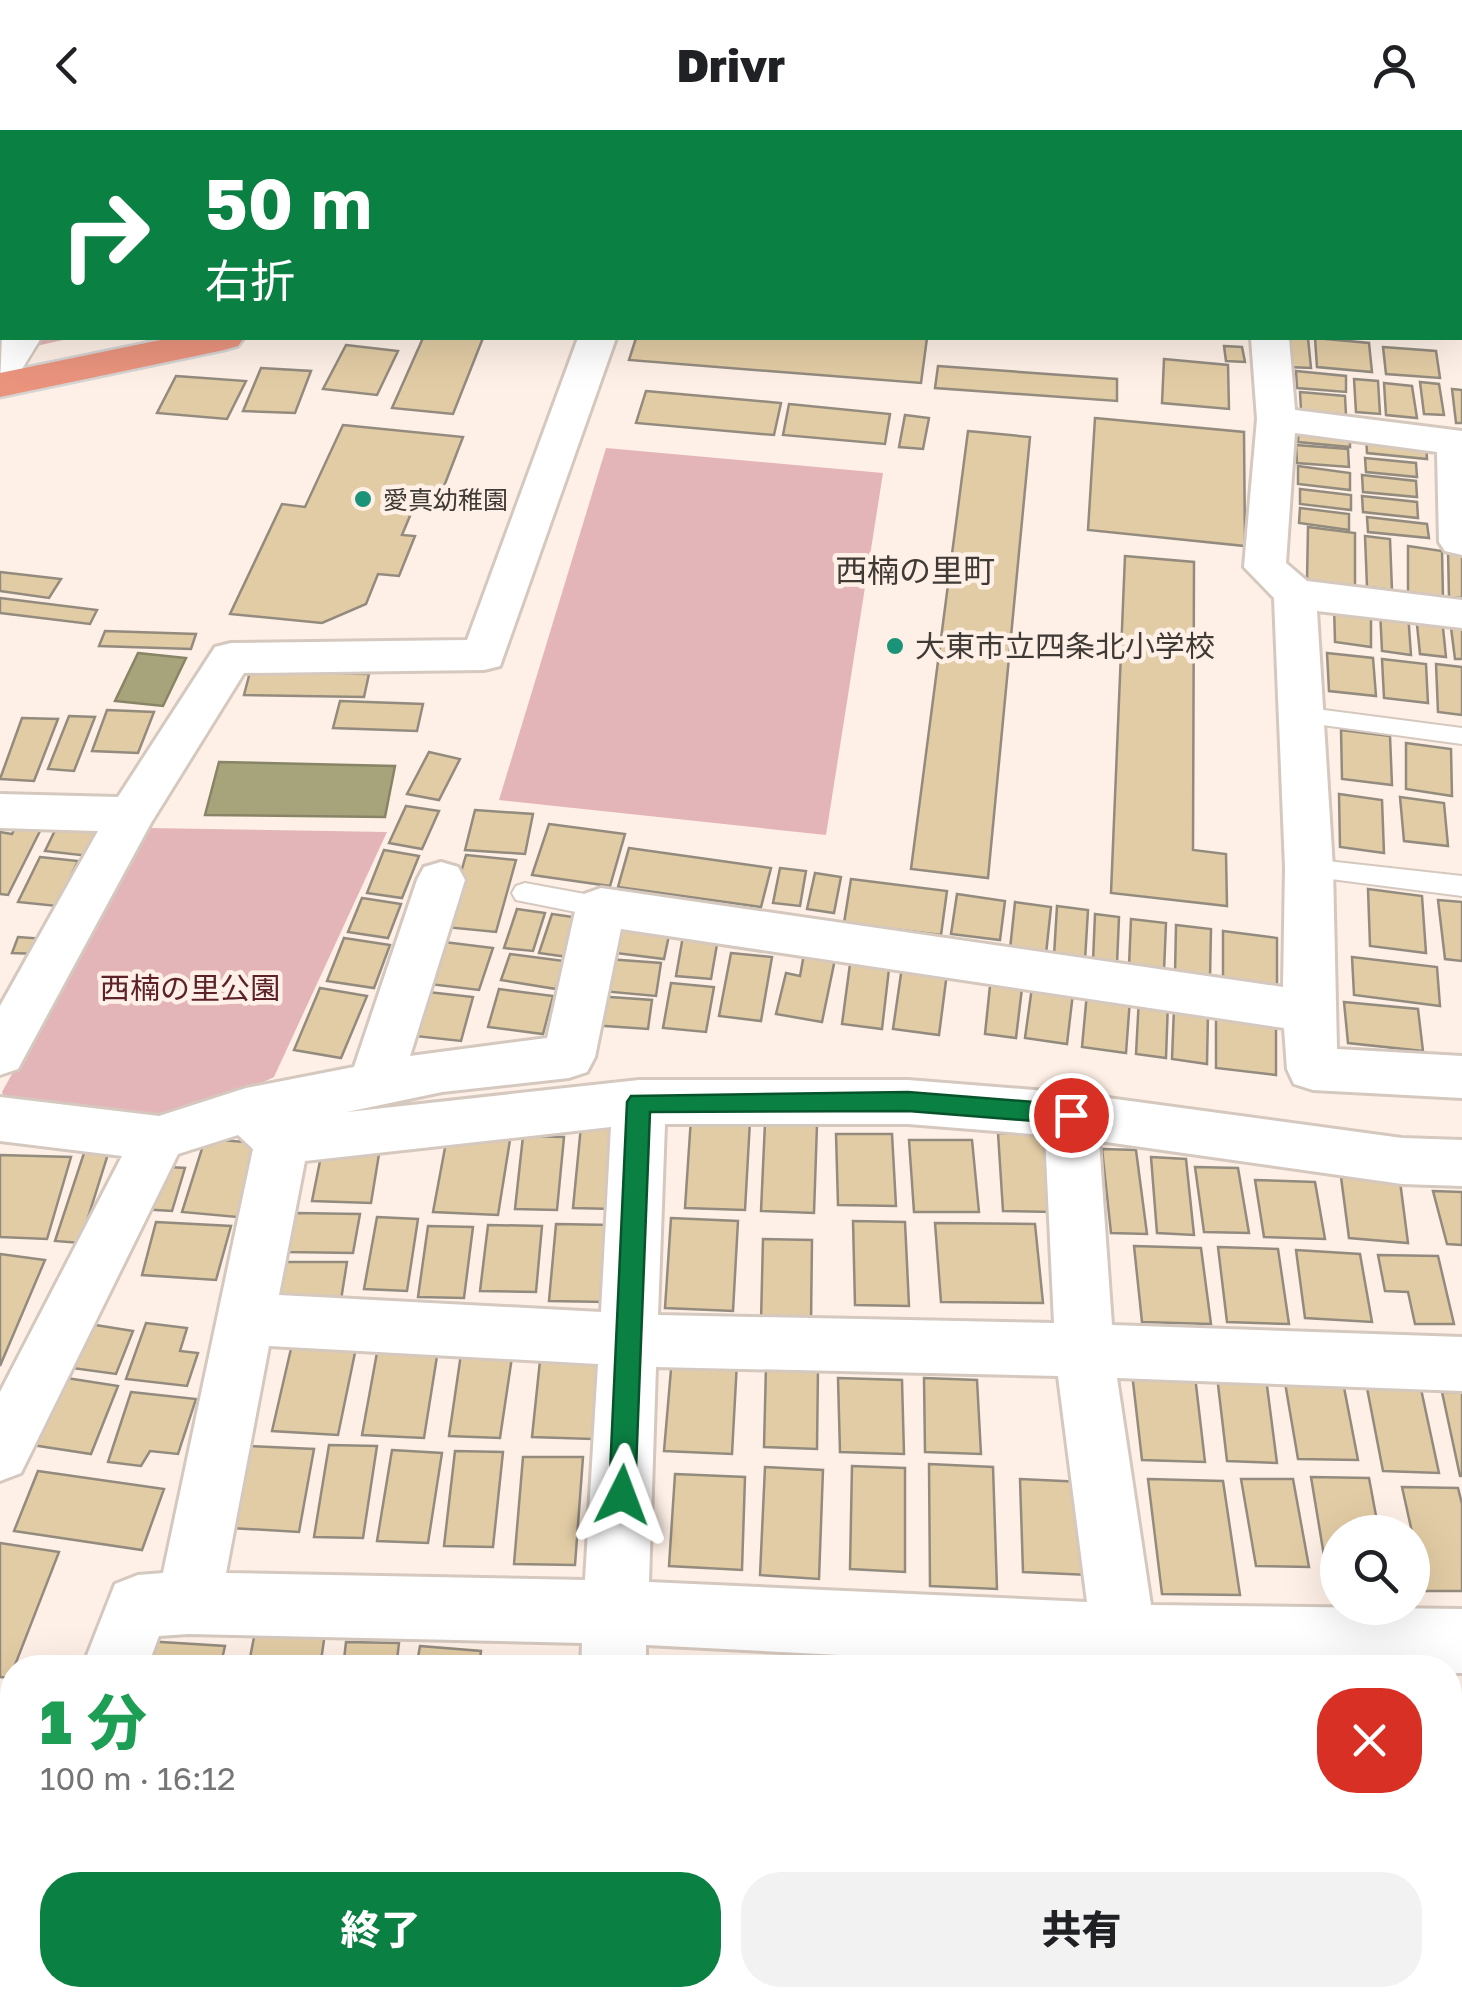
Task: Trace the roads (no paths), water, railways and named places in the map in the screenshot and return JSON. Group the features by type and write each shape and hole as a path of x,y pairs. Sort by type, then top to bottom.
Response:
{"highway":[{"path":"0,386 215,340"}],"street":[{"path":"0,374 20,340"},
{"path":"0,1054 131,815 231,658 484,655 596,340"},
{"path":"1270,340 1276,418 1266,567 1295,594 1462,614"},
{"path":"1276,418 1460,442 1460,542"},
{"path":"1295,594 1309,868 1308,1011 1313,1069 1462,1076"},
{"path":"0,810 131,815"},
{"path":"375,1082 441,880"},
{"path":"264,1126 375,1082 569,1057 601,907 1308,1011"},
{"path":"614,1640 639,1102"},
{"path":"0,1119 159,1138 200,1128 639,1102 908,1102 1071,1115 1402,1161 1462,1163"},
{"path":"1071,1115 1084,1350 1125,1652"},
{"path":"188,1603 248,1320 264,1126"},
{"path":"0,1453 159,1138"},
{"path":"248,1320 630,1340 1084,1350 1462,1364"},
{"path":"119,1655 138,1606 188,1603 614,1640 1125,1652 1462,1641"}],"lane":[{"path":"1301,715 1462,736"},
{"path":"1309,868 1462,886"},
{"path":"525,893 601,907"}],"place":[{"name":"愛真幼稚園","path":"363,499"},
{"name":"大東市立四条北小学校","path":"895,646"}],"district":[{"name":"西楠の里町","path":"915,570"}],"park label":[{"name":"西楠の里公園","path":"190,988"}]}
